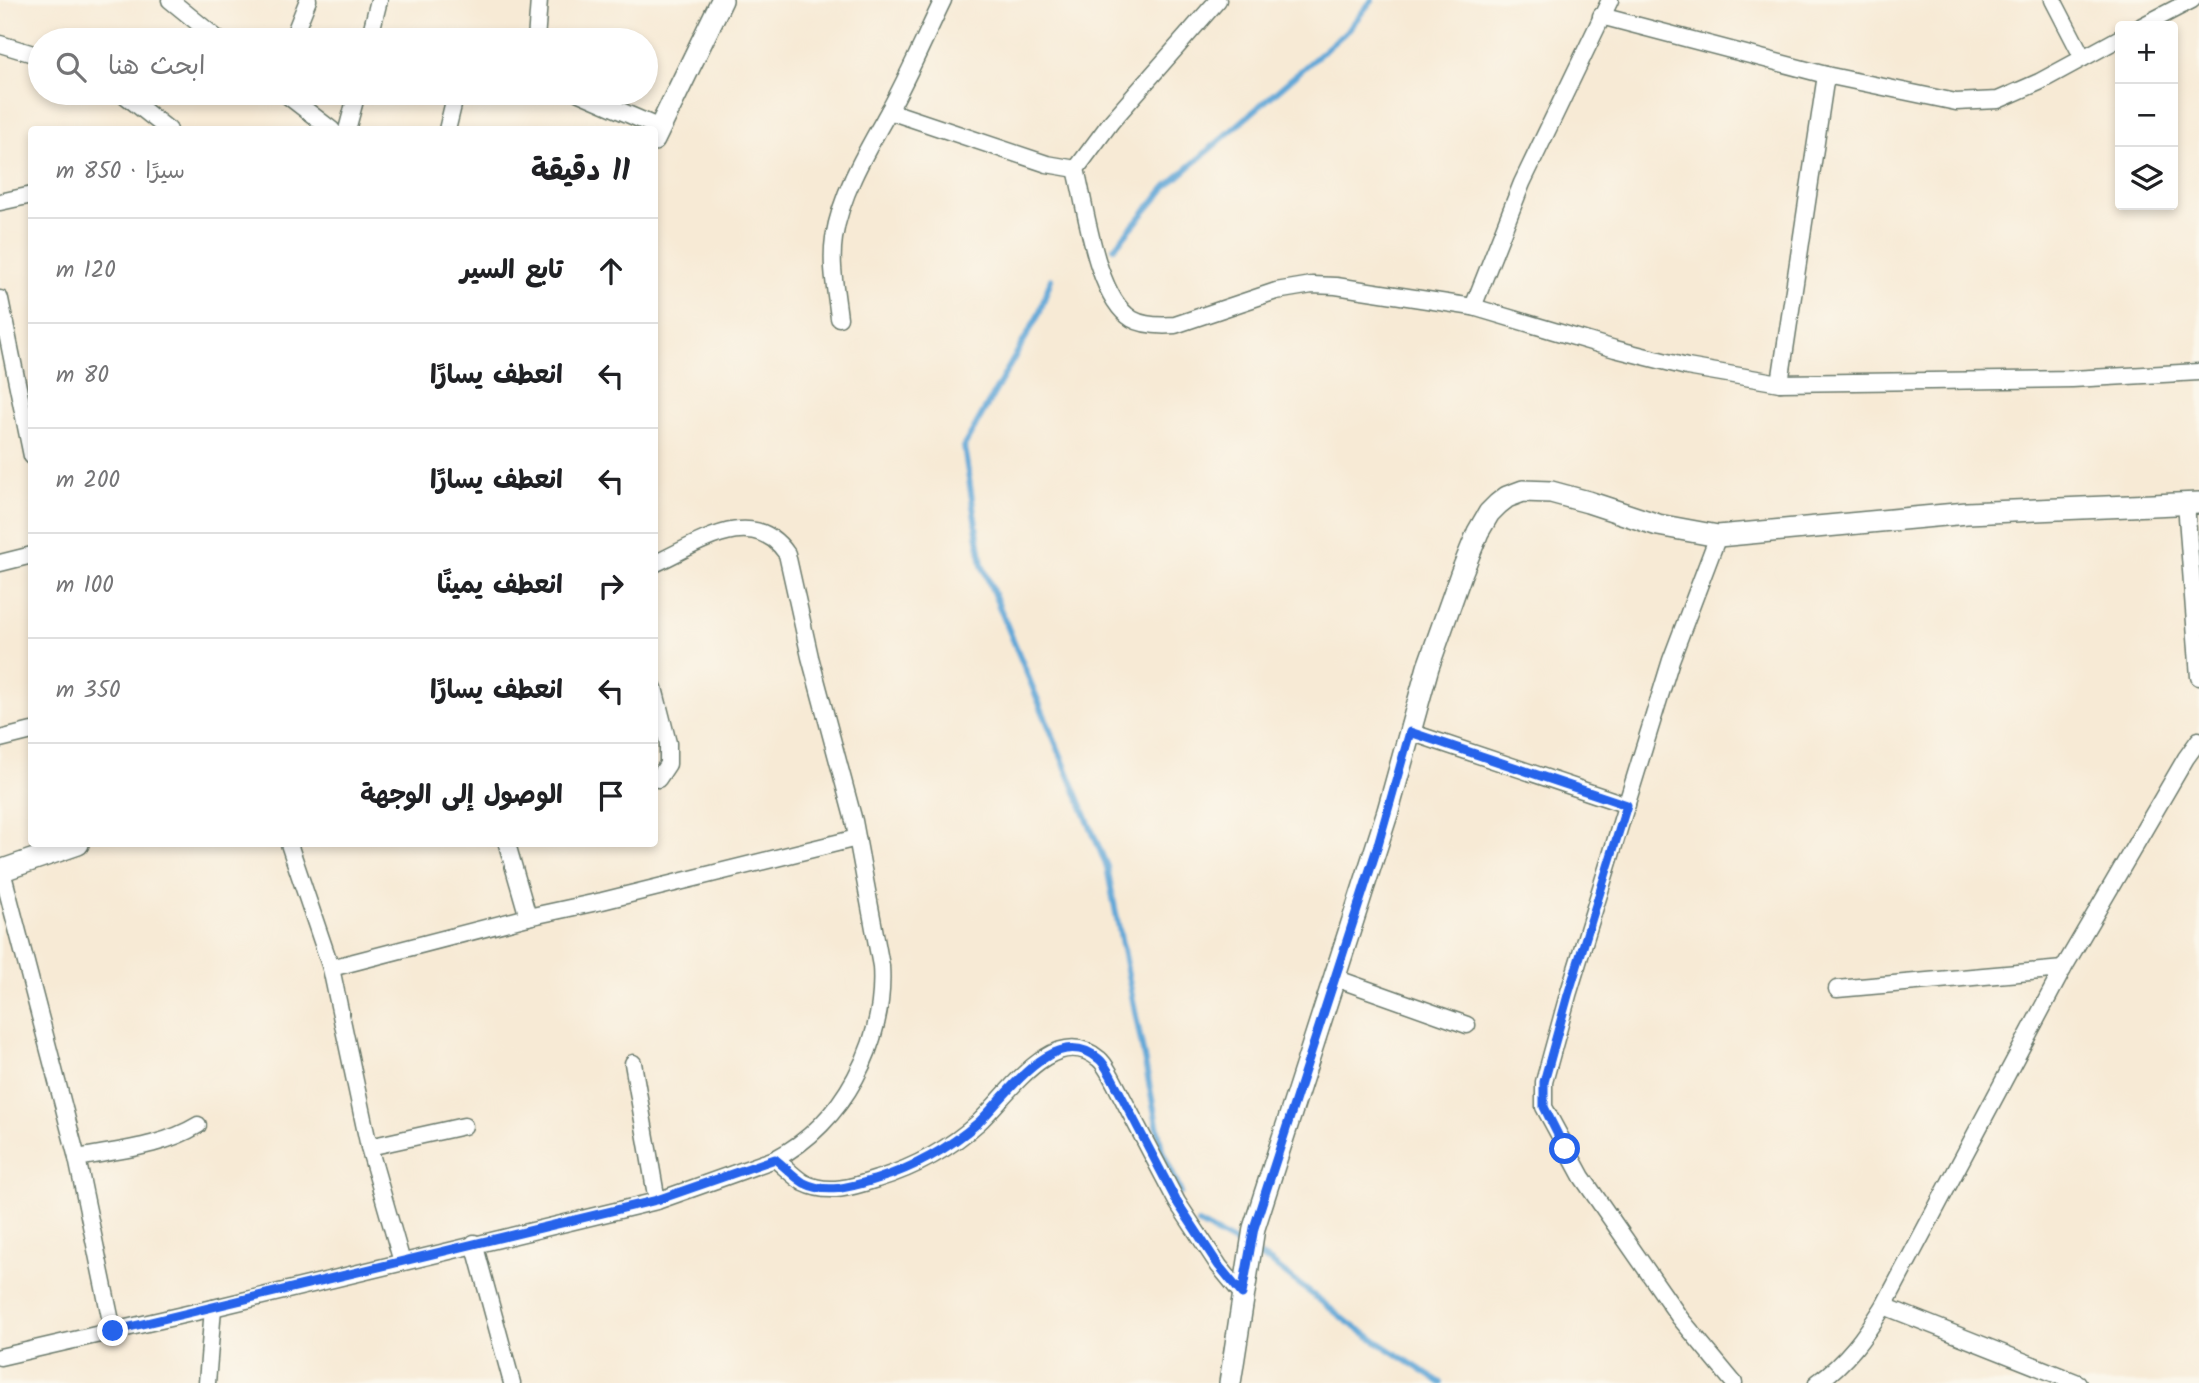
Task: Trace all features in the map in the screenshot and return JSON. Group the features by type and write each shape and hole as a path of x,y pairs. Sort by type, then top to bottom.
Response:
{"street":[{"path":"170,0 204,28"},
{"path":"297,28 308,0"},
{"path":"372,28 379,0"},
{"path":"537,28 539,0"},
{"path":"658,132 722,0"},
{"path":"839,318 832,263 835,236 862,160 943,0"},
{"path":"1218,0 1111,122 1076,169 1106,286 1118,306 1135,321 1162,326 1175,325 1276,291 1312,285 1380,291 1473,307 1615,349 1687,367 1780,383 2072,379 2199,372"},
{"path":"1473,307 1522,183 1610,0"},
{"path":"2053,0 2083,58"},
{"path":"2152,21 2192,0"},
{"path":"1601,16 1826,75 1956,102 1998,100 2115,41"},
{"path":"0,44 28,52"},
{"path":"1780,383 1826,75"},
{"path":"137,105 164,126"},
{"path":"300,105 327,126"},
{"path":"348,126 354,105"},
{"path":"448,126 453,105"},
{"path":"602,105 642,126"},
{"path":"889,111 1047,164 1076,169"},
{"path":"0,202 28,196"},
{"path":"0,299 28,436"},
{"path":"1230,1383 1254,1228 1388,811 1428,667 1478,532 1489,513 1507,497 1523,491 1551,492 1667,528 1718,537 1967,513 2192,503 2199,677"},
{"path":"0,1357 657,1200 775,1159 793,1150 834,1110 866,1055 877,1023 882,987 881,966 857,838 812,667 787,554 778,541 762,531 736,530 708,537 658,562"},
{"path":"1718,537 1671,660 1553,1047 1544,1082 1544,1107 1565,1149 1597,1198 1681,1318 1734,1383"},
{"path":"0,563 28,556"},
{"path":"658,704 668,743 668,764 658,778"},
{"path":"1410,732 1627,805"},
{"path":"0,739 28,733"},
{"path":"1817,1383 1832,1373 1857,1348 1884,1306 2063,969 2199,740"},
{"path":"331,968 528,916 602,901 857,838"},
{"path":"70,847 1,871 77,1158 113,1331"},
{"path":"290,847 331,968 369,1147 402,1262"},
{"path":"508,847 528,916"},
{"path":"1837,989 2063,969"},
{"path":"1335,978 1467,1025"},
{"path":"775,1159 804,1183 827,1190 850,1187 910,1169 944,1149 979,1122 1035,1063 1055,1052 1073,1048 1100,1059 1177,1202 1219,1266 1242,1294"},
{"path":"633,1063 657,1200"},
{"path":"77,1158 142,1146 181,1135 198,1125"},
{"path":"369,1147 464,1126"},
{"path":"474,1243 512,1383"},
{"path":"1884,1306 2068,1381"},
{"path":"207,1383 213,1308"}],"waterway":[{"path":"1114,248 1167,186 1348,30 1372,0"},
{"path":"1051,279 1039,314 964,446 982,565 1107,867 1162,1150 1181,1193"},
{"path":"1198,1223 1272,1263 1349,1323 1441,1383"}],"route":[{"path":"113,1331 657,1200 775,1159 804,1183 827,1190 850,1187 910,1169 944,1149 979,1122 1035,1063 1055,1052 1073,1048 1100,1059 1177,1202 1202,1242 1242,1294 1254,1228 1377,848 1410,732 1627,805 1544,1082 1544,1107 1565,1149"}]}
